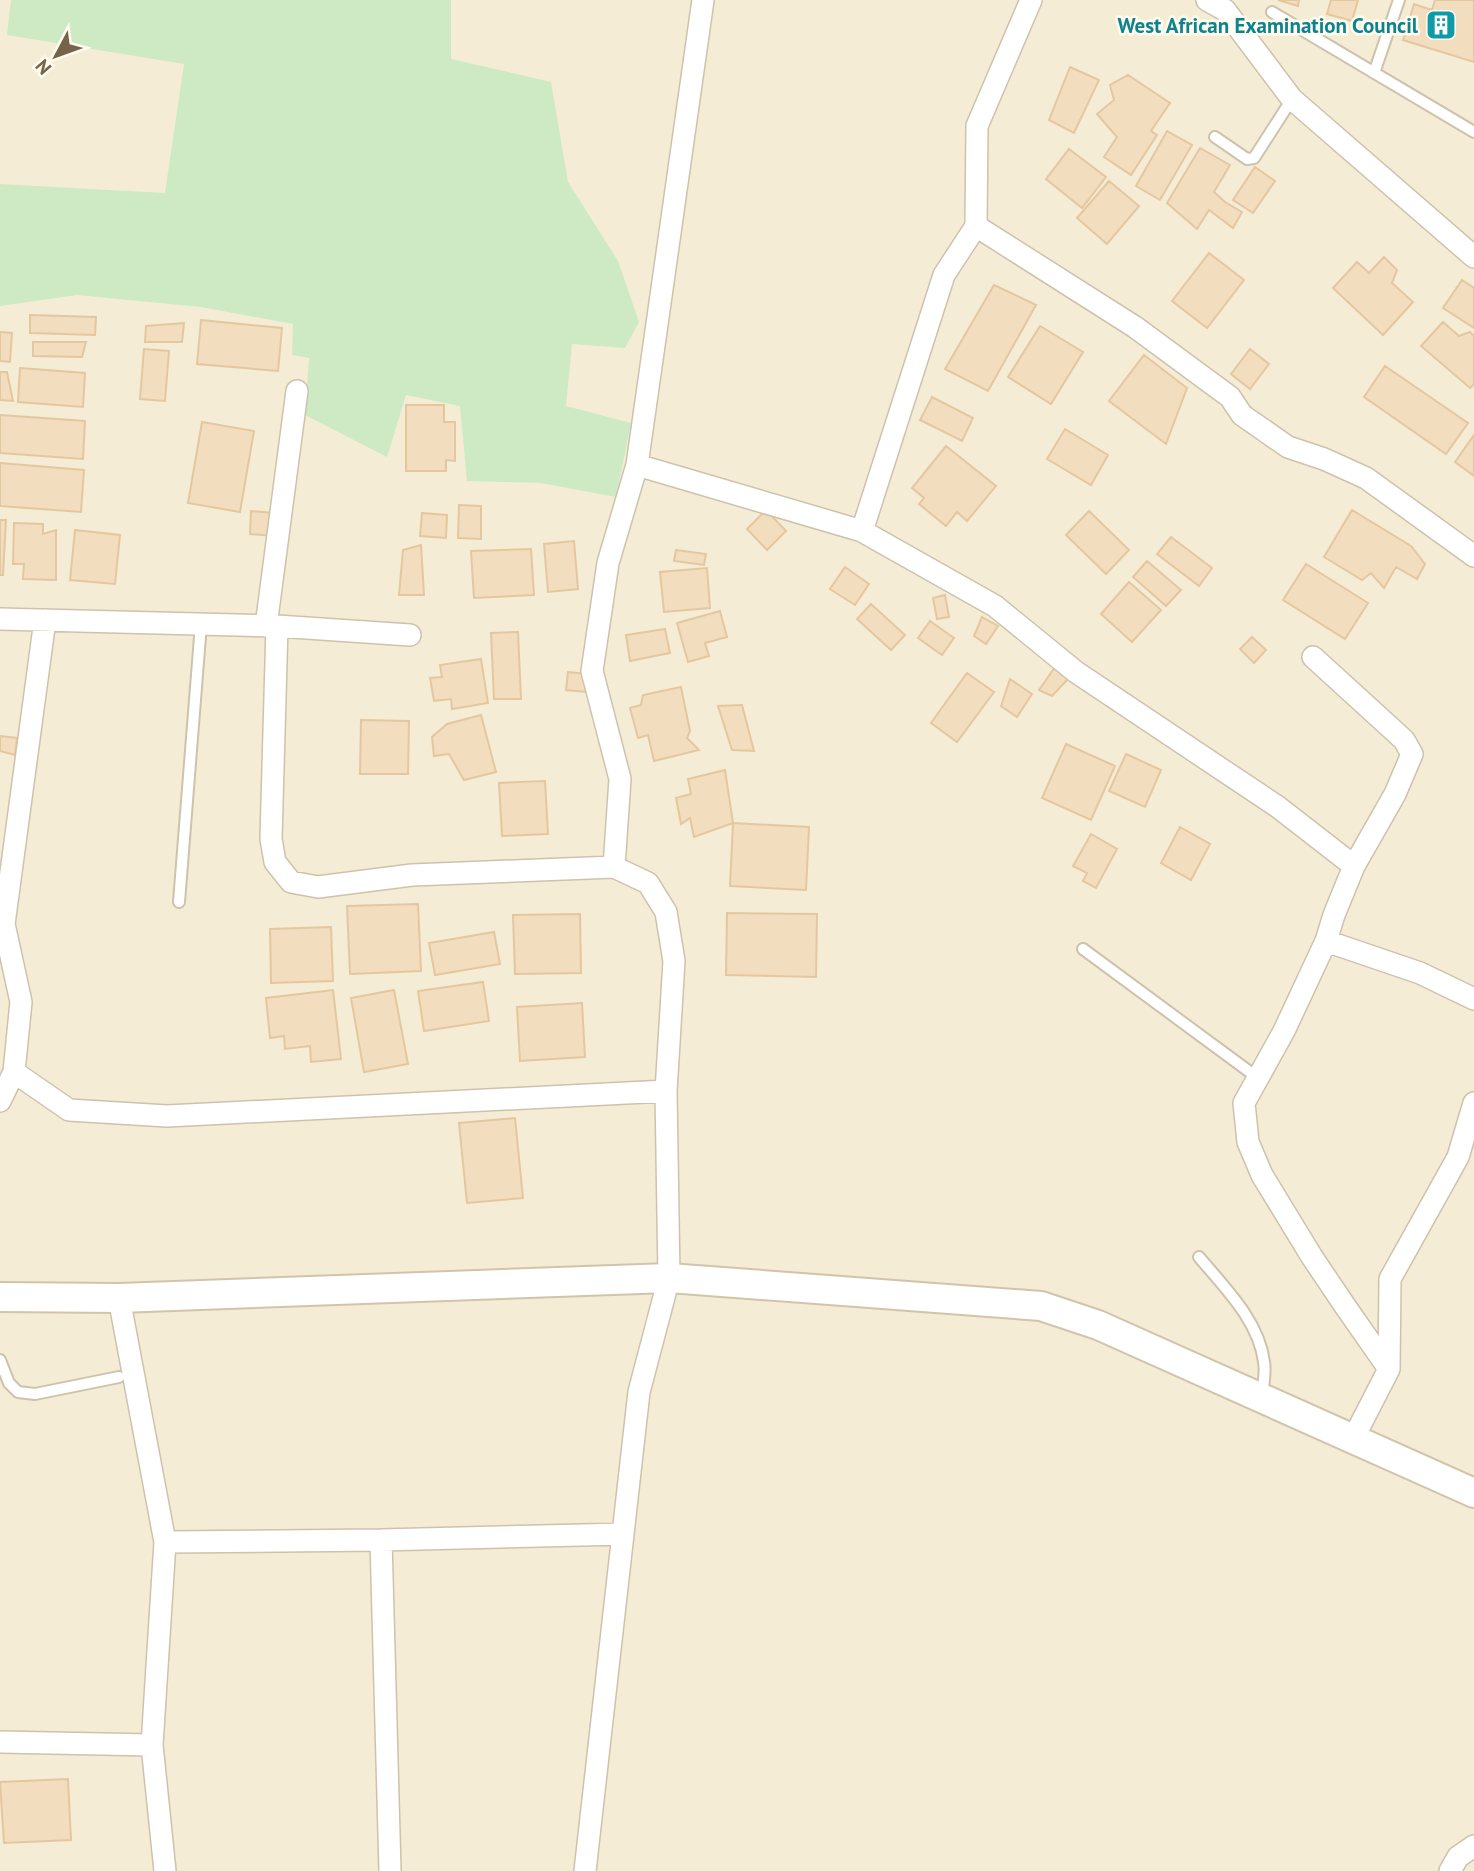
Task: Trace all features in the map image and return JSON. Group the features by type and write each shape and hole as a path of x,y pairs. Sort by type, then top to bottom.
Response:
{"street":[{"path":"614,867 620,779 592,671 608,563 637,464 703,0"},
{"path":"862,531 944,275 976,226 977,126 1031,0"},
{"path":"1220,3 1292,99 1474,257"},
{"path":"976,226 1135,327 1230,397 1242,415 1288,447 1324,459 1366,478 1474,556"},
{"path":"297,391 272,626 271,839 275,862 291,882 318,887 412,875 614,867 648,883 666,912 674,961 666,1091 669,1278 639,1392 585,1871"},
{"path":"637,464 862,531 995,606 1076,672 1278,807 1354,866"},
{"path":"0,619 272,626 411,635"},
{"path":"0,1101 14,1072 21,1002 2,924 45,620"},
{"path":"1313,657 1404,740 1412,754 1395,794 1354,866 1326,941 1284,1031 1244,1102 1248,1142 1262,1175 1312,1257 1389,1369"},
{"path":"1326,941 1419,973 1474,999"},
{"path":"14,1072 69,1110 167,1116 666,1091"},
{"path":"1353,1439 1389,1369 1390,1279 1458,1157 1474,1102"},
{"path":"0,1297 119,1298 669,1278 1041,1306 1098,1325 1474,1493"},
{"path":"119,1298 165,1542 152,1745 165,1871"},
{"path":"165,1542 623,1534"},
{"path":"381,1540 390,1871"},
{"path":"0,1742 152,1745"},
{"path":"1450,1871 1458,1857 1474,1846"}],"lane":[{"path":"1374,73 1399,0"},
{"path":"1272,12 1474,132"},
{"path":"1215,137 1247,159 1254,158 1292,99"},
{"path":"179,902 201,624"},
{"path":"1083,949 1258,1078"},
{"path":"1199,1257 1254,1328 1265,1365 1261,1398"},
{"path":"0,1360 9,1383 18,1392 35,1394 119,1377"}],"shaded area":[{"path":"0,0 1474,0 1474,1871 0,1871"}],"green space":[{"path":"11,0 451,0 451,59 551,82 568,182 618,261 639,322 625,348 572,344 566,406 631,423 616,497 541,483 467,481 460,406 406,395 387,457 305,415 309,358 292,355 293,324 201,307 77,295 0,306 0,184 165,193 184,64 7,35"}],"building":[{"path":"1278,0 1299,0 1298,6"},
{"path":"1331,0 1358,0 1352,21 1327,14"},
{"name":"West African Examination Council","path":"1435,0 1474,0 1474,62 1403,40 1414,4 1432,10"},
{"path":"1070,67 1099,80 1074,133 1049,120"},
{"path":"1128,75 1170,103 1151,131 1157,135 1131,175 1104,157 1117,137 1097,114 1114,100 1110,85"},
{"path":"1167,131 1192,145 1160,200 1136,186"},
{"path":"1200,148 1230,165 1214,192 1242,212 1233,228 1209,210 1197,229 1167,203"},
{"path":"1069,149 1106,177 1082,208 1046,179"},
{"path":"1255,167 1275,181 1253,213 1233,200"},
{"path":"1109,181 1139,206 1107,244 1077,218"},
{"path":"1209,253 1244,280 1207,328 1172,301"},
{"path":"1384,257 1397,270 1392,283 1413,302 1383,335 1333,288 1357,262 1369,273"},
{"path":"1462,280 1474,288 1474,328 1443,308"},
{"path":"994,285 1036,305 988,391 945,369"},
{"path":"30,315 96,317 95,335 30,333"},
{"path":"201,320 282,328 278,371 197,364"},
{"path":"1443,322 1459,336 1470,332 1474,336 1474,384 1470,388 1421,346"},
{"path":"184,323 182,342 145,342 146,326"},
{"path":"1040,326 1083,352 1051,404 1008,377"},
{"path":"0,332 12,333 10,362 0,361"},
{"path":"33,342 86,342 82,357 33,356"},
{"path":"144,349 169,351 165,401 140,399"},
{"path":"1250,349 1269,364 1250,389 1231,374"},
{"path":"1144,355 1187,388 1166,444 1109,401"},
{"path":"1385,366 1468,423 1446,454 1364,397"},
{"path":"20,368 85,373 83,407 18,402"},
{"path":"0,372 7,372 13,401 0,400"},
{"path":"932,397 973,418 962,441 920,420"},
{"path":"406,405 444,405 444,422 455,422 455,461 446,460 446,471 406,471"},
{"path":"0,415 85,421 83,459 0,453"},
{"path":"202,422 254,431 240,512 188,503"},
{"path":"1065,429 1108,455 1091,485 1047,459"},
{"path":"1474,435 1474,476 1455,462"},
{"path":"946,446 996,486 967,521 957,512 946,526 919,504 924,498 912,488"},
{"path":"0,463 84,470 81,512 0,506"},
{"path":"459,505 481,506 481,539 458,538"},
{"path":"766,510 786,531 767,550 747,529"},
{"path":"1352,510 1411,546 1425,564 1417,579 1396,567 1384,588 1371,573 1362,580 1324,557"},
{"path":"251,511 274,513 272,536 250,534"},
{"path":"1089,511 1129,550 1106,574 1066,535"},
{"path":"422,513 447,515 446,538 420,536"},
{"path":"0,520 6,520 3,575 0,575"},
{"path":"14,523 43,524 43,534 56,530 56,580 23,579 24,564 13,564"},
{"path":"75,530 120,535 115,584 70,580"},
{"path":"1171,537 1212,568 1199,586 1157,554"},
{"path":"574,541 578,589 548,592 544,544"},
{"path":"421,545 424,595 399,595 403,550"},
{"path":"531,549 534,595 474,598 471,551"},
{"path":"676,550 706,554 704,565 674,561"},
{"path":"1147,561 1181,590 1166,606 1133,577"},
{"path":"1306,564 1368,603 1345,639 1283,600"},
{"path":"845,567 869,584 855,605 830,589"},
{"path":"707,568 710,608 664,612 660,572"},
{"path":"1129,582 1161,610 1132,642 1101,614"},
{"path":"945,595 949,617 937,619 933,598"},
{"path":"871,604 905,635 891,650 857,619"},
{"path":"720,611 727,637 705,643 709,656 688,662 677,623"},
{"path":"982,617 998,626 986,644 974,636"},
{"path":"930,621 954,638 942,655 918,638"},
{"path":"665,629 670,653 630,661 626,635"},
{"path":"518,632 521,699 494,699 491,633"},
{"path":"1252,637 1266,650 1254,663 1240,649"},
{"path":"481,659 488,703 452,709 451,699 434,701 430,678 442,677 440,665"},
{"path":"1055,667 1068,679 1052,696 1039,690"},
{"path":"568,672 587,674 586,692 566,690"},
{"path":"967,673 994,692 957,742 931,723"},
{"path":"1010,679 1032,694 1017,717 1001,706"},
{"path":"681,687 690,731 687,738 699,750 654,761 648,735 638,738 630,708 641,705 643,695"},
{"path":"742,705 754,751 732,750 718,706"},
{"path":"481,715 496,772 464,780 449,754 434,756 432,737 447,724"},
{"path":"361,720 409,721 408,774 360,774"},
{"path":"0,736 17,738 15,755 0,751"},
{"path":"1066,744 1115,766 1091,820 1042,798"},
{"path":"1126,754 1161,770 1145,807 1109,791"},
{"path":"725,770 733,823 694,837 690,818 681,824 676,798 691,794 688,779"},
{"path":"545,781 548,834 502,836 499,783"},
{"path":"733,823 809,827 806,890 730,886"},
{"path":"1180,827 1210,844 1191,880 1161,863"},
{"path":"1091,834 1117,849 1096,888 1083,881 1087,873 1073,866"},
{"path":"418,904 421,971 350,974 347,906"},
{"path":"727,913 817,914 816,977 726,975"},
{"path":"580,914 581,973 515,974 513,915"},
{"path":"331,927 333,981 271,983 270,929"},
{"path":"494,932 500,964 435,975 429,943"},
{"path":"483,982 489,1021 424,1031 418,991"},
{"path":"333,990 341,1059 311,1062 310,1046 285,1049 284,1036 270,1038 266,998"},
{"path":"394,990 408,1064 364,1072 351,998"},
{"path":"582,1003 585,1057 520,1061 517,1007"},
{"path":"515,1118 523,1198 467,1203 459,1123"},
{"path":"68,1779 71,1840 4,1843 0,1782"}],"place":[{"name":"West African Examination Council","path":"1441,25"}]}
